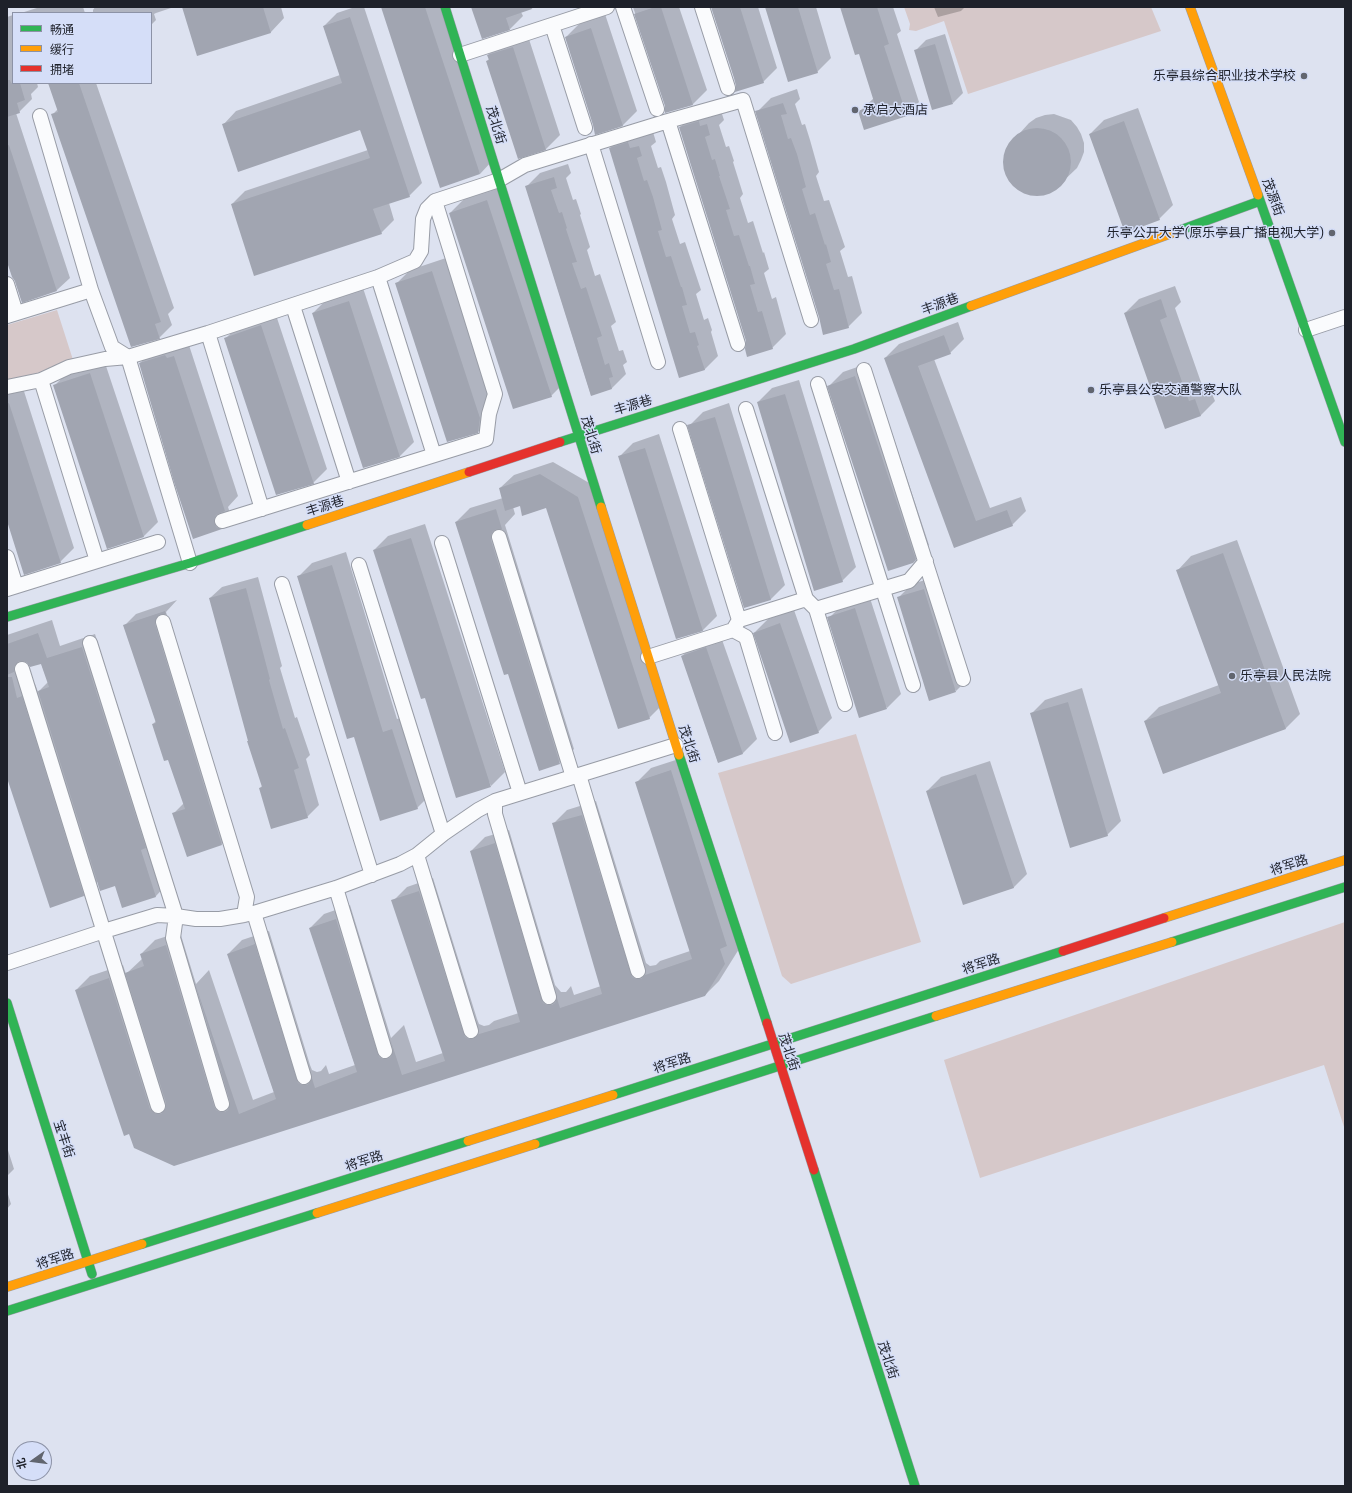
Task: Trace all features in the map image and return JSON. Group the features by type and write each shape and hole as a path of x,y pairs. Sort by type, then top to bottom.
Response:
{"main road":[{"name":"茂北街","path":"445,7 648,657 915,1486"},
{"name":"茂源街","path":"1190,7 1345,442"},
{"name":"丰源巷","path":"7,617 190,564 578,436 854,349 1260,201"},
{"name":"将军路","path":"7,1288 1345,860"},
{"path":"7,1311 781,1067 1345,887"},
{"name":"宝丰街","path":"7,1003 10,1020 95,1283"}],"street":[{"path":"460,55 607,7"},
{"path":"623,7 657,109"},
{"path":"702,7 728,88"},
{"path":"552,25 585,128"},
{"path":"7,387 41,380 69,367 105,359 128,357 208,333 378,278 415,261 421,251 423,219 427,208 435,201 499,180 525,165 668,121 743,100 811,320"},
{"path":"40,116 91,290 112,347 128,357 190,564"},
{"path":"668,121 738,344"},
{"path":"591,144 658,362"},
{"path":"222,521 486,439 489,414 495,394 435,201"},
{"path":"378,278 434,455"},
{"path":"7,284 11,314 91,290"},
{"path":"293,306 349,482"},
{"path":"1306,330 1345,317"},
{"path":"208,333 262,509"},
{"path":"864,370 963,679"},
{"path":"41,380 97,561"},
{"path":"818,384 913,684"},
{"path":"746,409 806,599 816,609 845,704"},
{"path":"680,429 736,625 746,638 775,733"},
{"path":"499,537 638,970"},
{"path":"7,557 12,588 158,542"},
{"path":"442,543 520,794"},
{"path":"816,609 909,581 926,561"},
{"path":"359,564 443,834"},
{"path":"282,584 372,875"},
{"path":"648,657 806,599"},
{"path":"163,622 247,897 249,914 304,1077"},
{"path":"90,643 176,916 173,938 222,1104"},
{"path":"22,669 158,1106"},
{"path":"7,963 157,915 196,919 220,919 249,914 336,888 400,864 417,854 478,810 495,801 676,745"},
{"path":"495,801 494,814 549,997"},
{"path":"417,854 471,1031"},
{"path":"336,888 385,1051"}],"shaded area":[{"path":"904,7 1151,7 1161,31 968,94 944,21 916,31 909,30 910,24"},
{"path":"57,310 74,363 7,383 7,325"},
{"path":"856,734 921,942 791,984 782,976 718,773"},
{"path":"1345,922 1345,1130 1324,1065 980,1178 944,1060"}],"building":[{"path":"182,7 263,7 271,33 197,56"},
{"path":"381,7 425,7 480,174 440,188"},
{"path":"471,7 531,7 532,9 506,18 510,30 482,39"},
{"path":"655,7 661,7 693,105 665,113 665,106 634,14"},
{"path":"711,7 740,7 764,83 735,92 736,86 734,78"},
{"path":"765,7 798,7 818,73 788,82"},
{"path":"840,7 877,7 889,44 884,46 907,116 864,130 858,111 875,105 859,54 855,55"},
{"path":"350,17 410,197 373,209 382,234 254,276 231,204 370,158 360,130 238,172 222,124 342,83 323,26"},
{"path":"591,28 623,126 595,135 565,37"},
{"path":"935,44 953,104 932,110 914,50"},
{"path":"513,47 546,150 518,159 486,61 489,60 487,55"},
{"path":"7,80 10,80 12,84 20,84 25,100 17,103 20,113 7,117"},
{"path":"48,84 79,84 161,322 155,324 160,339 131,347 51,114 58,112"},
{"path":"783,103 787,114 781,115 788,139 791,138 797,154 806,187 802,189 810,215 815,213 825,245 826,244 831,262 826,264 834,290 839,289 849,328 823,335 819,317 755,111"},
{"path":"699,121 700,126 707,124 710,135 705,137 712,160 715,159 730,209 726,210 734,236 739,235 750,266 755,284 750,285 758,312 762,311 773,349 747,357 745,349 746,341 679,127"},
{"path":"1124,121 1160,220 1125,233 1089,134"},
{"path":"1037,128 1050,131 1061,138 1068,149 1071,162 1068,175 1061,186 1050,193 1037,196 1024,193 1013,186 1006,175 1003,162 1006,149 1013,138 1024,131"},
{"path":"628,142 630,148 639,146 642,156 637,158 644,181 647,180 653,197 662,230 658,231 666,257 671,256 682,287 687,305 682,306 690,333 695,332 699,345 697,346 705,370 679,378 609,148"},
{"path":"9,145 57,291 22,303 7,262 7,146"},
{"path":"554,177 557,188 551,190 559,213 562,212 577,262 572,263 581,289 586,287 602,336 597,338 605,365 609,363 613,377 609,378 612,389 591,396 525,186"},
{"path":"487,200 552,397 513,409 449,213"},
{"path":"432,271 480,418 478,433 447,442 395,283"},
{"name":"乐亭县公安交通警察大队","path":"1161,299 1167,317 1160,320 1189,401 1195,399 1201,416 1165,429 1124,313"},
{"path":"349,301 400,457 363,468 312,313"},
{"path":"261,325 314,484 276,495 224,338"},
{"path":"944,335 951,354 918,366 976,521 1007,510 1013,526 954,548 884,358"},
{"path":"165,355 167,358 174,356 225,511 216,515 214,520 216,527 222,529 193,539 174,482 139,363"},
{"path":"90,373 144,537 107,549 53,385"},
{"path":"855,376 916,560 913,563 888,571 827,386"},
{"path":"785,394 843,582 814,591 757,402"},
{"path":"9,403 61,563 24,575 7,521 7,404"},
{"path":"715,417 771,600 744,608 687,425"},
{"path":"645,448 703,631 676,639 618,456"},
{"path":"540,474 578,497 650,719 618,729 546,508 522,516 520,506 505,511 499,488"},
{"path":"496,509 502,529 493,531 491,540 560,764 539,771 508,674 504,675 455,522"},
{"path":"411,538 491,787 456,798 425,698 421,699 373,550"},
{"name":"乐亭县人民法院","path":"1223,553 1286,729 1163,774 1144,721 1221,693 1176,570"},
{"path":"332,565 383,732 392,729 418,809 380,821 354,737 347,739 297,576"},
{"path":"246,588 283,729 285,728 299,768 294,770 308,818 271,829 259,788 262,787 247,741 209,598"},
{"path":"924,589 956,692 929,701 897,597"},
{"path":"855,608 887,709 859,718 827,617"},
{"path":"165,611 166,614 161,614 157,617 155,624 222,845 187,857 172,813 185,809 168,760 164,761 152,724 156,723 123,625"},
{"path":"780,623 819,733 790,743 753,633"},
{"path":"38,633 47,658 82,647 146,848 141,850 156,897 122,908 115,886 100,891 38,691 49,687 41,664 30,667 27,663 19,661 14,667 14,672 7,675 7,644"},
{"path":"706,647 743,754 718,763 681,656"},
{"path":"7,677 12,677 17,698 22,696 84,896 50,908 7,778"},
{"path":"1068,702 1108,836 1070,848 1030,713"},
{"path":"671,770 727,946 720,949 725,964 705,996 174,1166 134,1148 129,1134 124,1136 75,990 109,978 150,1109 156,1114 161,1114 166,1108 166,1103 125,973 144,966 140,954 166,945 214,1106 216,1110 220,1112 225,1112 228,1110 230,1102 195,983 239,1114 276,1099 227,954 255,944 298,1083 307,1085 312,1078 315,1088 357,1072 309,928 336,919 379,1057 387,1059 391,1057 393,1049 390,1038 402,1075 445,1061 391,900 419,891 465,1037 473,1039 479,1034 520,1022 470,851 495,843 543,1003 552,1005 555,1003 557,998 560,1008 602,994 552,823 582,815 632,977 641,979 645,975 692,959 635,782"},
{"path":"976,774 1014,888 963,905 926,791"}],"traffic: fast":[{"path":"445,7 601,507"},
{"path":"1258,195 1345,442"},
{"path":"1175,232 1260,201"},
{"path":"560,442 854,349 971,306"},
{"path":"7,617 190,563 307,525"},
{"path":"679,755 767,1023"},
{"path":"1172,942 1345,887"},
{"path":"613,1095 1063,951"},
{"path":"7,1003 92,1274"},
{"path":"535,1144 936,1016"},
{"path":"142,1244 468,1141"},
{"path":"814,1170 915,1486"},
{"path":"7,1311 317,1213"}],"traffic: slow":[{"path":"1190,7 1258,195"},
{"path":"971,306 1175,232"},
{"path":"307,525 469,472"},
{"path":"601,507 679,755"},
{"path":"1164,918 1345,860"},
{"path":"936,1016 1172,942"},
{"path":"468,1141 613,1095"},
{"path":"317,1213 535,1144"},
{"path":"7,1287 142,1244"}],"traffic: jam":[{"path":"469,472 560,442"},
{"path":"1063,951 1164,918"},
{"path":"767,1023 814,1170"}],"place":[{"name":"乐亭县综合职业技术学校","path":"1304,76"},
{"name":"承启大酒店","path":"855,110"},
{"name":"乐亭公开大学(原乐亭县广播电视大学)","path":"1332,233"},
{"name":"乐亭县公安交通警察大队","path":"1091,390"},
{"name":"乐亭县人民法院","path":"1232,676"}]}
